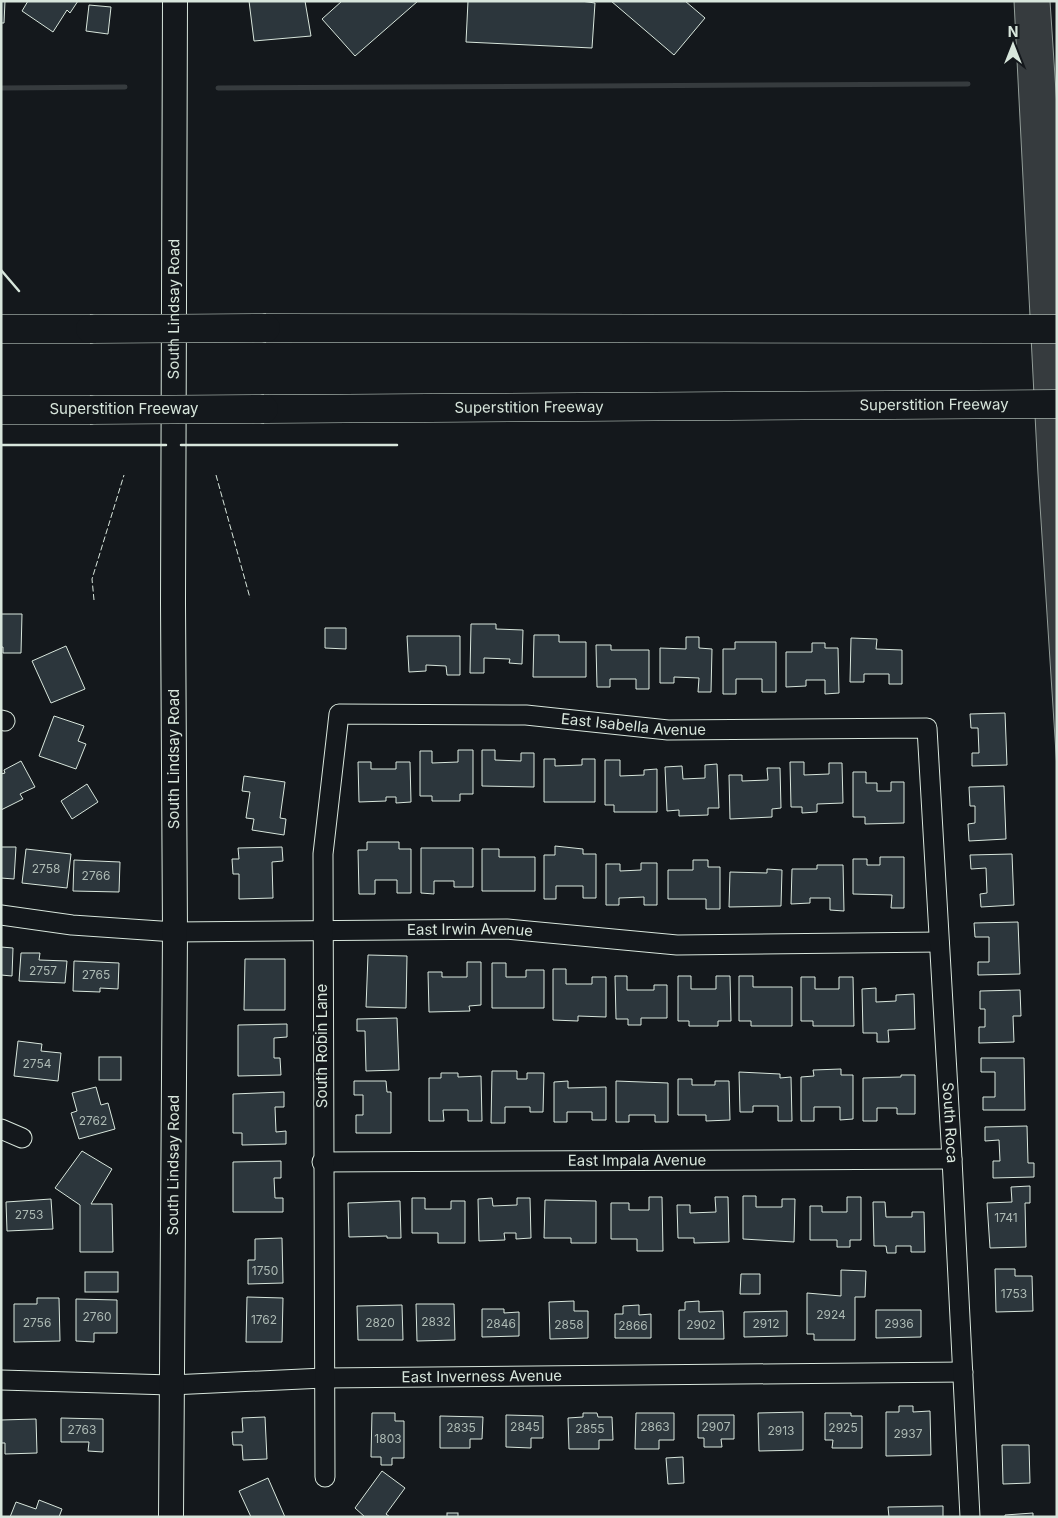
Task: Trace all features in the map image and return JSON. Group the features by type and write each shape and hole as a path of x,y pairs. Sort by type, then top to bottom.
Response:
{"highway":[{"path":"1,329 1057,329"},
{"name":"Superstition Freeway","path":"1,410 1057,404"}],"main road":[{"name":"South Lindsay Road","path":"171,1517 175,932 173,613 175,1"}],"street":[{"name":"East Isabella Avenue","path":"339,714 526,715 668,730 927,728"},
{"name":"South Robin Lane","path":"325,1477 322,1162 323,854 339,714"},
{"name":"South Roca","path":"927,728 952,1159 970,1517"},
{"name":"East Irwin Avenue","path":"1,915 72,925 175,932 507,929 677,945 939,942"},
{"path":"1,1129 22,1138"},
{"name":"East Impala Avenue","path":"322,1162 952,1159"},
{"name":"East Inverness Avenue","path":"1,1380 171,1385 324,1378 963,1372"}],"shaded area":[{"path":"1014,1 1050,1 1057,107 1057,769 1038,474"}],"building":[{"path":"1,1 5,1 4,23 1,23"},
{"path":"28,1 78,1 70,13 67,10 53,32 22,11"},
{"path":"249,1 305,1 311,36 254,41"},
{"path":"342,1 418,1 355,56 322,19"},
{"path":"468,1 581,1 595,3 592,48 466,42"},
{"path":"611,1 685,1 705,18 674,55"},
{"path":"89,5 111,7 108,34 86,31"},
{"path":"1,614 22,614 21,653 3,653 3,647 1,647"},
{"path":"471,624 496,624 496,629 523,630 522,664 509,663 510,659 484,658 484,673 470,673"},
{"path":"325,628 346,628 346,649 325,648"},
{"path":"534,635 559,635 559,642 586,642 586,677 533,677"},
{"path":"407,636 460,636 460,675 447,675 446,666 426,665 426,671 409,672"},
{"path":"686,637 699,637 699,648 712,649 711,692 698,692 699,678 674,677 674,683 660,683 660,648 686,649"},
{"path":"851,638 877,639 876,649 902,650 902,684 889,684 889,674 864,674 864,682 850,682"},
{"path":"735,642 776,642 776,692 762,692 762,679 736,679 736,694 723,694 723,649 735,649"},
{"path":"812,643 825,643 825,648 838,648 839,693 825,694 825,680 806,680 806,686 786,687 786,652 812,652"},
{"path":"596,645 611,645 611,650 649,650 649,689 636,689 636,679 610,679 610,687 597,687"},
{"path":"66,646 85,689 51,703 32,661"},
{"path":"1005,713 1007,765 972,766 972,753 979,753 978,728 971,728 970,714"},
{"path":"54,716 84,726 78,741 86,744 76,769 39,756"},
{"path":"458,750 473,750 473,794 460,794 460,801 432,801 432,796 420,796 420,751 432,751 432,763 458,762"},
{"path":"482,750 495,750 495,760 521,761 521,753 534,753 534,787 482,786"},
{"path":"544,759 555,759 555,766 582,765 582,759 595,759 595,802 544,802"},
{"path":"605,760 620,760 620,776 644,775 644,770 657,769 657,812 614,812 614,805 605,805"},
{"path":"21,761 35,787 20,794 23,799 1,810 1,774 5,773 4,770"},
{"path":"358,762 371,762 371,769 396,769 396,762 410,762 411,802 396,803 396,797 386,797 386,801 359,802"},
{"path":"790,762 804,762 804,775 829,774 829,763 842,763 843,803 817,804 817,812 802,813 802,807 791,807"},
{"path":"717,764 719,808 708,808 708,815 679,816 679,810 667,811 665,767 682,766 683,779 705,778 705,765"},
{"path":"767,768 780,768 781,808 772,809 772,817 730,819 729,775 742,775 742,781 768,780"},
{"path":"853,772 866,772 866,783 877,783 877,791 891,791 891,782 904,782 904,823 865,824 865,817 853,817"},
{"path":"244,776 285,782 280,818 286,819 284,835 252,830 254,819 246,818 250,792 242,791"},
{"path":"87,784 98,802 72,819 61,801"},
{"path":"1004,786 1006,839 969,841 968,824 975,823 975,806 970,806 969,787"},
{"path":"367,842 399,842 399,849 411,849 411,893 397,893 397,880 375,880 375,894 359,894 358,850 367,850"},
{"path":"555,846 583,849 583,854 596,854 596,898 583,898 583,886 556,886 556,899 544,899 544,855 555,855"},
{"path":"1,847 16,847 14,879 1,878"},
{"path":"282,847 283,861 272,862 273,898 239,899 239,874 233,874 232,859 239,859 238,848"},
{"path":"421,848 473,848 473,887 454,887 454,881 434,881 434,894 421,893"},
{"path":"26,849 71,854 67,888 22,883"},
{"path":"482,849 499,849 499,857 535,857 535,891 482,891"},
{"path":"1012,854 1014,905 981,907 980,894 987,893 986,868 971,869 970,855"},
{"path":"880,857 904,857 904,908 891,908 892,895 853,894 853,859 867,859 867,865 880,865"},
{"path":"74,860 120,862 119,892 73,891"},
{"path":"693,860 708,860 708,867 720,867 720,909 706,909 706,899 668,899 668,870 693,870"},
{"path":"641,863 657,863 657,905 644,905 644,897 619,898 619,905 606,905 606,864 620,864 620,871 641,870"},
{"path":"817,865 843,865 844,911 830,910 830,898 810,898 810,903 791,904 792,869 817,869"},
{"path":"767,869 782,870 781,906 729,907 730,872 767,873"},
{"path":"1018,922 1020,974 978,975 978,962 989,962 989,937 975,937 974,923"},
{"path":"1,947 13,948 12,976 1,975"},
{"path":"21,953 40,953 39,960 67,961 65,983 19,981"},
{"path":"368,955 407,956 406,1008 366,1007"},
{"path":"245,959 285,959 285,1010 244,1010"},
{"path":"74,961 119,963 118,989 100,988 100,992 73,991"},
{"path":"467,962 481,962 481,1005 469,1006 470,1011 429,1012 428,972 442,972 442,977 467,977"},
{"path":"492,963 506,963 506,977 526,977 526,970 544,970 544,1008 492,1008"},
{"path":"553,969 566,969 566,984 592,984 592,977 606,977 606,1017 578,1016 578,1021 553,1020"},
{"path":"615,976 627,976 627,990 654,990 654,985 667,985 667,1018 641,1018 641,1025 628,1025 628,1019 616,1019"},
{"path":"678,976 691,976 691,989 716,989 716,976 730,976 731,1021 718,1021 718,1026 689,1026 689,1021 678,1021"},
{"path":"739,976 753,976 753,987 792,987 792,1026 751,1026 751,1021 739,1021"},
{"path":"801,977 815,977 815,989 839,989 839,977 853,977 854,1026 813,1026 813,1021 801,1021"},
{"path":"876,988 876,1002 896,1001 896,995 914,994 915,1029 888,1030 889,1042 877,1042 877,1033 863,1033 862,989"},
{"path":"1020,990 1021,1016 1013,1016 1014,1042 979,1043 979,1027 985,1027 985,1009 980,1009 980,991"},
{"path":"397,1018 399,1070 366,1071 365,1031 357,1031 357,1019"},
{"path":"287,1024 287,1037 274,1038 274,1058 280,1058 281,1075 238,1076 238,1025"},
{"path":"18,1041 42,1044 41,1051 61,1053 58,1081 14,1076"},
{"path":"99,1057 121,1057 121,1080 99,1080"},
{"path":"981,1058 1024,1058 1025,1110 983,1110 983,1097 995,1097 995,1072 981,1072"},
{"path":"841,1069 841,1075 853,1075 853,1119 840,1120 840,1107 814,1107 814,1121 801,1121 801,1077 814,1076 813,1070"},
{"path":"492,1071 517,1071 517,1079 527,1079 527,1073 544,1073 543,1112 530,1112 530,1107 505,1107 505,1123 491,1123"},
{"path":"739,1072 780,1074 780,1078 791,1077 792,1121 778,1121 778,1106 753,1106 753,1112 740,1112"},
{"path":"441,1073 458,1073 458,1077 481,1076 482,1121 468,1121 468,1110 443,1110 444,1121 429,1121 429,1078 441,1078"},
{"path":"901,1075 915,1075 915,1114 897,1114 897,1108 877,1108 877,1121 863,1121 863,1078 901,1077"},
{"path":"678,1079 692,1079 692,1085 715,1085 715,1081 729,1081 730,1120 706,1121 706,1115 678,1115"},
{"path":"354,1081 386,1081 387,1092 391,1092 391,1133 356,1133 356,1115 363,1115 363,1095 354,1095"},
{"path":"568,1081 568,1088 606,1087 606,1120 592,1120 592,1112 567,1112 567,1122 554,1122 554,1082"},
{"path":"616,1081 668,1083 668,1122 655,1122 655,1115 629,1115 629,1122 616,1122"},
{"path":"96,1087 101,1105 108,1103 115,1129 79,1139 71,1113 77,1111 72,1093"},
{"path":"284,1092 284,1107 275,1107 276,1132 286,1131 286,1144 242,1145 242,1133 233,1133 233,1094"},
{"path":"1027,1126 1028,1163 1034,1163 1034,1177 993,1178 993,1161 1000,1161 999,1140 985,1141 985,1127"},
{"path":"82,1151 112,1169 91,1204 112,1204 113,1252 80,1252 80,1205 55,1188"},
{"path":"281,1161 281,1178 274,1178 275,1198 283,1198 283,1212 233,1212 233,1162"},
{"path":"1030,1186 1030,1203 1025,1203 1026,1247 990,1248 987,1203 1012,1202 1011,1187"},
{"path":"743,1196 756,1196 756,1207 782,1207 782,1199 795,1199 794,1242 743,1239"},
{"path":"649,1197 662,1197 663,1251 637,1251 637,1239 611,1239 611,1203 629,1203 629,1210 649,1210"},
{"path":"715,1197 728,1197 729,1242 694,1243 694,1238 678,1238 677,1205 690,1205 690,1213 716,1212"},
{"path":"847,1197 861,1197 861,1240 850,1240 850,1247 837,1247 837,1240 810,1240 810,1206 822,1206 822,1212 847,1212"},
{"path":"412,1198 425,1198 425,1209 451,1209 451,1201 465,1201 465,1243 438,1243 438,1233 412,1233"},
{"path":"492,1198 493,1206 517,1205 517,1198 530,1198 531,1238 516,1239 516,1233 504,1233 505,1240 479,1241 478,1199"},
{"path":"51,1199 53,1229 7,1231 6,1202"},
{"path":"545,1200 596,1201 596,1243 571,1243 571,1238 544,1238"},
{"path":"400,1201 401,1238 387,1238 387,1236 349,1237 348,1203"},
{"path":"873,1202 885,1202 886,1217 912,1217 912,1212 924,1212 925,1252 911,1252 911,1246 896,1246 896,1253 887,1253 886,1246 874,1246"},
{"path":"282,1238 283,1283 248,1284 248,1260 255,1260 255,1239"},
{"path":"995,1269 1015,1269 1015,1276 1032,1276 1033,1311 996,1312"},
{"path":"841,1270 866,1271 865,1297 855,1297 855,1340 814,1340 814,1334 807,1334 807,1293 841,1296"},
{"path":"85,1272 118,1272 118,1292 85,1292"},
{"path":"741,1274 760,1274 760,1294 740,1294"},
{"path":"247,1297 283,1298 282,1342 246,1342"},
{"path":"37,1298 59,1298 60,1341 14,1342 14,1304 37,1304"},
{"path":"76,1299 117,1300 117,1333 94,1333 94,1342 76,1341"},
{"path":"574,1301 574,1311 588,1311 588,1338 550,1339 549,1302"},
{"path":"699,1301 699,1312 723,1311 724,1339 679,1339 679,1310 685,1310 685,1302"},
{"path":"416,1304 454,1304 455,1340 417,1341"},
{"path":"402,1305 403,1340 358,1340 357,1306"},
{"path":"639,1305 639,1315 651,1314 651,1338 615,1338 615,1314 623,1314 623,1306"},
{"path":"482,1309 504,1309 504,1313 519,1312 519,1336 482,1337"},
{"path":"876,1310 921,1310 921,1337 876,1338"},
{"path":"787,1311 787,1336 744,1337 744,1312"},
{"path":"899,1406 913,1406 913,1412 930,1411 931,1455 886,1456 886,1412 899,1412"},
{"path":"803,1412 803,1450 759,1451 758,1413"},
{"path":"372,1413 395,1413 395,1421 404,1421 404,1458 392,1458 392,1465 381,1465 381,1457 371,1457"},
{"path":"583,1413 597,1413 598,1417 612,1417 613,1440 599,1440 599,1449 569,1449 568,1418 583,1417"},
{"path":"636,1413 674,1413 674,1440 659,1440 659,1449 635,1449"},
{"path":"825,1413 851,1413 851,1416 862,1416 862,1448 832,1448 833,1440 825,1440"},
{"path":"506,1415 543,1416 543,1438 531,1438 531,1448 506,1447"},
{"path":"698,1415 734,1415 734,1439 721,1439 722,1447 704,1447 704,1438 698,1438"},
{"path":"440,1416 483,1417 482,1439 470,1439 470,1448 440,1448"},
{"path":"265,1417 267,1459 243,1460 242,1445 233,1445 232,1432 243,1432 242,1418"},
{"path":"61,1418 103,1419 103,1452 88,1451 89,1442 61,1442"},
{"path":"36,1419 37,1453 5,1454 5,1443 1,1443 1,1420"},
{"path":"1002,1445 1029,1445 1030,1483 1003,1484"},
{"path":"683,1457 684,1483 668,1484 666,1458"},
{"path":"382,1471 405,1488 386,1514 390,1517 365,1517 355,1508"},
{"path":"268,1478 285,1517 251,1517 239,1491"},
{"path":"39,1500 62,1509 59,1517 10,1517 16,1502 36,1509"},
{"path":"943,1506 943,1517 889,1517 888,1507"},
{"path":"447,1513 458,1513 458,1517 447,1517"},
{"path":"1033,1513 1033,1517 1005,1517 1005,1515"}],"waterway":[{"path":"218,88 968,84"},
{"path":"1,88 125,87"}],"fence":[{"path":"94,600 92,579 124,475"},
{"path":"216,475 250,598"}],"wall":[{"path":"1,270 19,291"},
{"path":"1,445 166,445"},
{"path":"181,445 397,445"}]}
